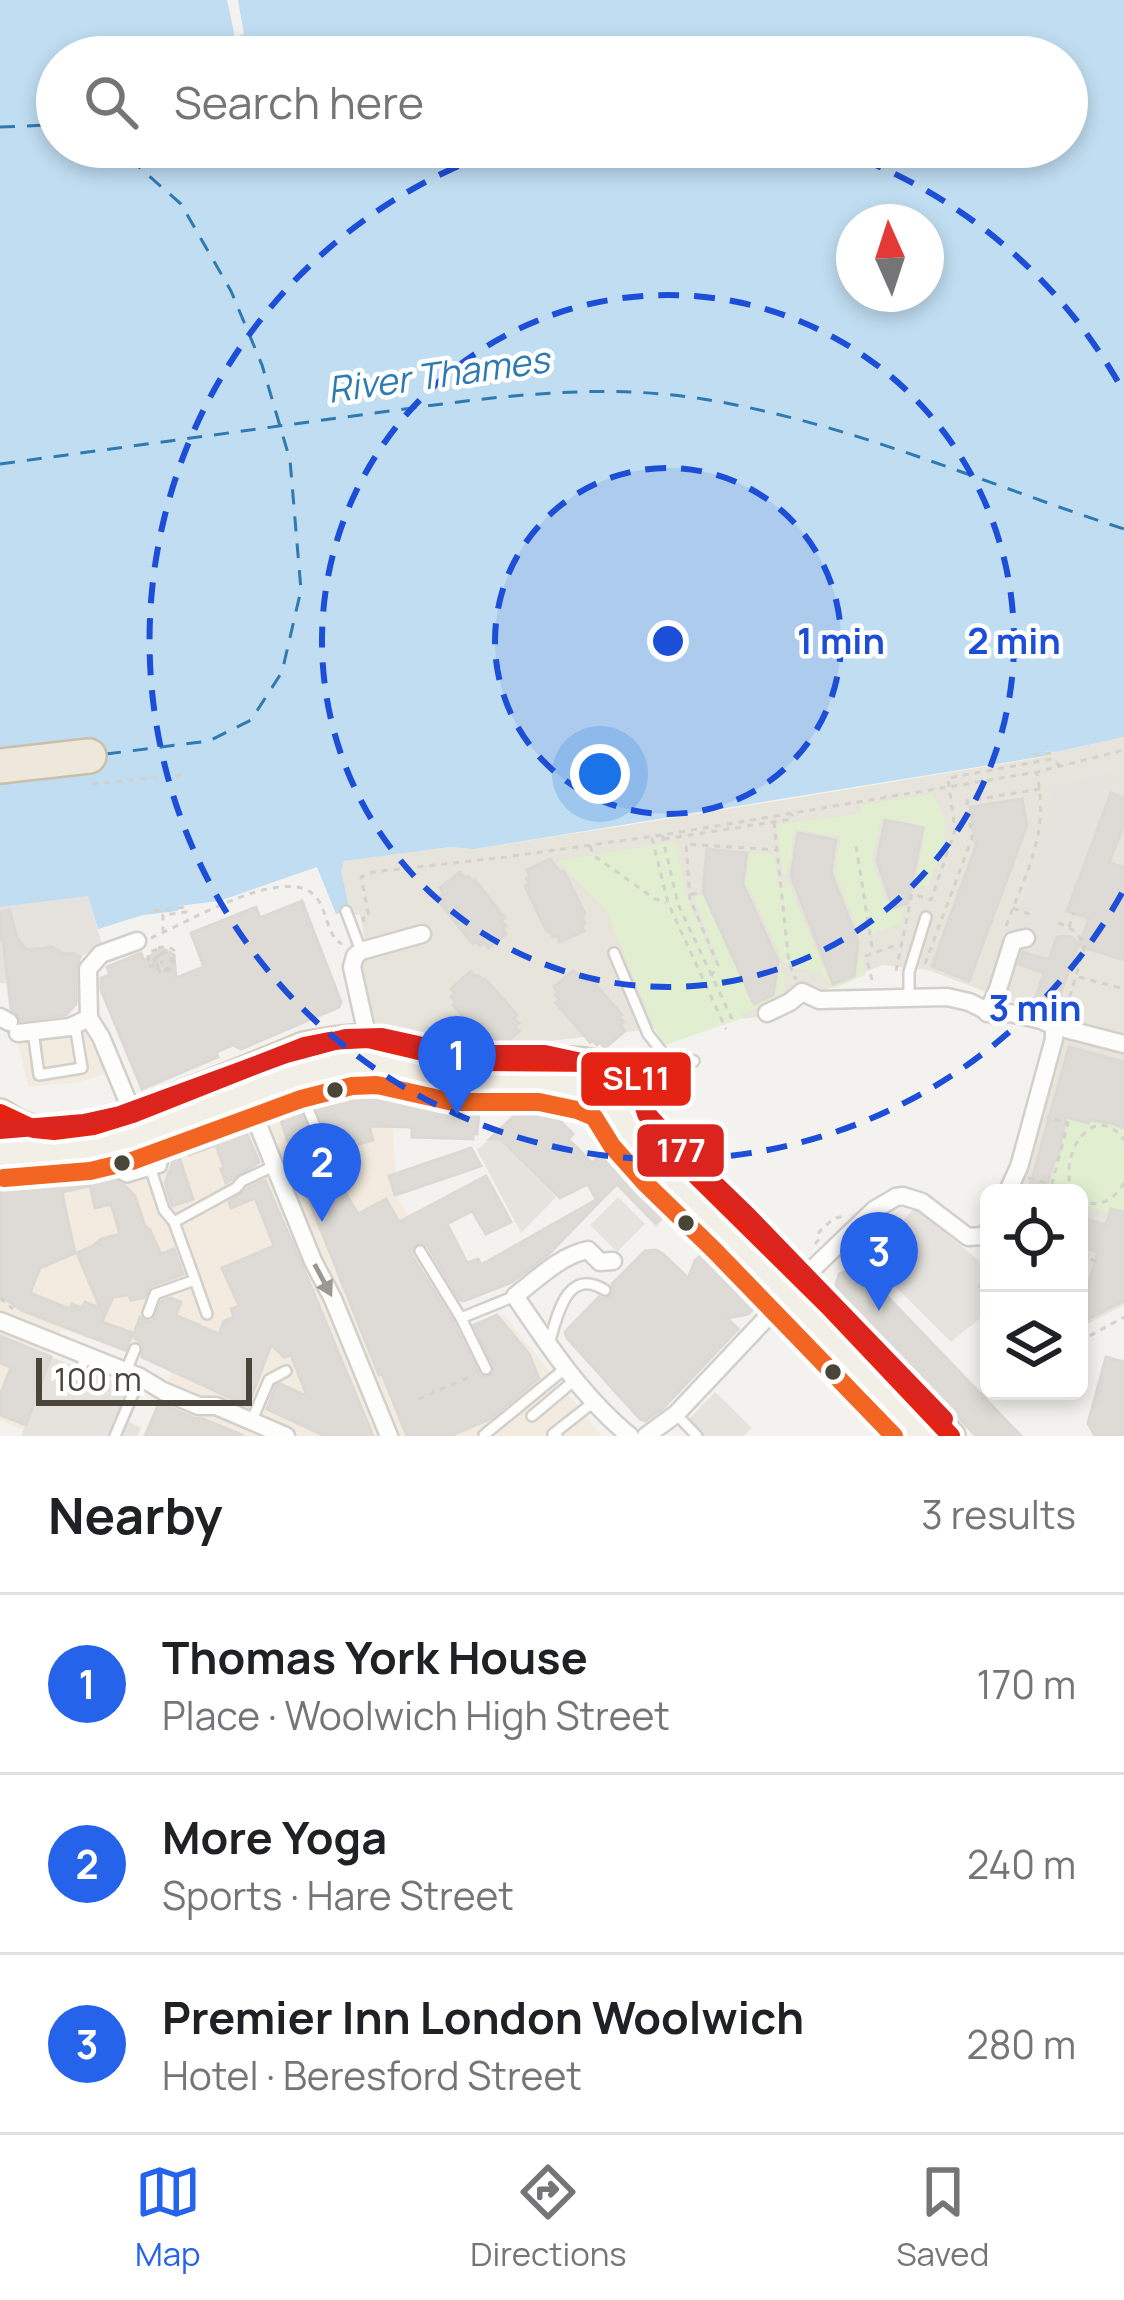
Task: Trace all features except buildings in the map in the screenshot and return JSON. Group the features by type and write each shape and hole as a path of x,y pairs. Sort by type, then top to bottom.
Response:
{"highway":[{"path":"0,766 90,770"}],"main road":[{"path":"0,1154 106,1143 304,1046 328,1041 368,1040 481,1062 598,1063 627,1089 632,1132 647,1149 951,1436"},
{"path":"0,1113 28,1128 52,1130 144,1121 349,1062 379,1061 456,1078 563,1081 627,1089"},
{"path":"796,1286 927,1436"}],"street":[{"path":"368,1040 352,967 355,956 422,934"},
{"path":"986,1012 1013,941 1026,938"},
{"path":"82,1022 88,969 101,954 145,939"},
{"path":"767,1013 802,992 819,1000 960,999 986,1012 1010,1013 1124,1044"},
{"path":"328,1041 362,1010"},
{"path":"15,1026 82,1022 101,1037 144,1121"},
{"path":"1011,1184 1045,1102 1054,1026"},
{"path":"246,1095 389,1436"},
{"path":"646,1436 676,1414 874,1210 903,1196 922,1202 968,1237 980,1236"},
{"path":"613,1262 600,1262 588,1250 581,1250 515,1295 572,1373 630,1436"},
{"path":"0,1321 200,1406 215,1406 286,1436"}],"lane":[{"path":"346,911 361,951"},
{"path":"909,998 909,972 926,917"},
{"path":"614,953 648,1034 672,1069 668,1077 627,1089"},
{"path":"15,1026 39,1075 82,1068 82,1022"},
{"path":"627,1089 669,1060 694,1061"},
{"path":"293,1076 327,1154"},
{"path":"106,1143 115,1171 127,1178 161,1167 164,1153 144,1121"},
{"path":"173,1222 236,1188 242,1180 275,1166"},
{"path":"151,1170 207,1314"},
{"path":"420,1251 486,1370"},
{"path":"148,1313 155,1294 195,1280"},
{"path":"549,1344 561,1303 571,1289 585,1284 605,1290"},
{"path":"461,1318 515,1295"},
{"path":"116,1436 135,1349"},
{"path":"78,1376 86,1356"},
{"path":"252,1420 269,1380 286,1371"},
{"path":"532,1416 572,1373"},
{"path":"484,1435 572,1373"},
{"path":"557,1436 554,1434 595,1401"},
{"path":"676,1414 697,1436"}],"path":[{"path":"663,837 1037,772 1124,750"},
{"path":"1033,755 1052,753 1053,757 1042,761"},
{"path":"896,972 909,900 912,894 931,899 954,834 948,778 1042,761 1054,760 1060,767"},
{"path":"90,770 182,775"},
{"path":"1006,926 1040,834 1043,807 1037,772"},
{"path":"922,971 974,839 967,801 1040,789"},
{"path":"368,916 363,874 773,822 792,819 791,812"},
{"path":"773,822 790,970"},
{"path":"954,834 974,839"},
{"path":"652,836 668,904 726,1029"},
{"path":"663,837 684,917 733,1021"},
{"path":"705,985 718,965 690,894 686,844 777,850"},
{"path":"590,846 593,855 668,904"},
{"path":"856,846 873,953"},
{"path":"658,860 668,858"},
{"path":"781,881 791,877"},
{"path":"145,939 244,896 286,884 315,895 335,940"},
{"path":"690,894 704,893"},
{"path":"154,910 186,907 186,912 163,915 163,933"},
{"path":"1013,908 1034,916"},
{"path":"1070,927 1074,913"},
{"path":"676,921 684,917"},
{"path":"1058,922 1070,927 1084,946 1066,1009 1074,1012 1072,1019"},
{"path":"145,939 157,949"},
{"path":"872,980 866,956 901,943"},
{"path":"164,962 149,967 148,953 167,946 177,954 172,957"},
{"path":"689,950 698,946"},
{"path":"154,966 153,960 158,952 167,952 174,963 172,968 164,972 160,972 155,968 154,963 156,956 159,954 166,953 173,963 159,970 155,960 161,954"},
{"path":"1076,976 1124,989"},
{"path":"1032,1179 1052,1184 1068,1123 1050,1118"},
{"path":"1070,1184 1068,1159 1088,1131 1104,1126 1117,1130 1124,1140"},
{"path":"1064,1138 1077,1142"},
{"path":"1055,1172 1068,1176"},
{"path":"1088,1204 1105,1203 1121,1192 1124,1183"},
{"path":"814,1243 833,1219 847,1213"},
{"path":"837,1268 856,1252 875,1273"},
{"path":"1088,1259 1096,1261"},
{"path":"0,1298 19,1314"},
{"path":"1088,1337 1124,1317"},
{"path":"418,1400 486,1370"}],"shaded area":[{"path":"1124,737 1124,1305 1088,1323 1088,1184 1021,1184 1064,1021 928,970 882,965 766,1016 454,1052 375,1032 358,959 365,941 360,914 351,916 343,861 450,847 474,849"},
{"path":"1112,771 1116,780 1049,960 1006,945 1044,836 1051,787"},
{"path":"88,896 102,945 80,957 85,995 63,1017 30,1022 14,1036 4,1031 11,1010 8,983 0,983 0,907"},
{"path":"81,1030 95,1041 108,1073 79,1082 28,1087 17,1038"},
{"path":"360,1072 391,1074 396,1194 471,1327 504,1315 602,1436 149,1436 173,1368 61,1329 22,1430 0,1420 0,1178 97,1156 319,1078"},
{"path":"494,1135 556,1197 521,1233 477,1150"},
{"path":"618,1197 645,1224 617,1252 590,1225"},
{"path":"914,1208 980,1261 980,1318 951,1342 864,1255 892,1221 899,1225"},
{"path":"51,1357 142,1392 129,1422 141,1427 138,1436 21,1436"},
{"path":"715,1392 752,1428 744,1436 704,1436 688,1420"}],"green space":[{"path":"932,794 945,830 928,887 912,882 926,826 882,818 872,861 889,909 905,904 901,923 872,934 870,928 859,932 835,871 841,836 795,829 787,874 783,875 777,825 861,813 861,805"},
{"path":"676,842 687,897 715,964 720,966 693,896 703,895 752,1004 776,994 779,972 785,973 779,999 742,1014 743,1018 662,1046 606,910 557,861"},
{"path":"747,853 775,854 778,884 788,881 834,983 856,975 860,953 865,975 832,989 821,972 791,968 783,962 750,889 743,884"},
{"path":"1051,1113 1087,1123 1111,1123 1124,1130 1124,1212 1088,1207 1088,1184 1030,1184 1033,1176 1051,1180 1065,1130 1048,1125"}],"water":[{"name":"River Thames","path":"0,0 227,0 235,36 36,36 36,168 1088,168 1088,36 238,36 244,34 238,0 1124,0 1124,737 1045,751 1045,756 474,849 450,847 344,861 341,870 351,916 336,914 317,867 219,901 178,906 178,911 143,915 98,929 88,896 0,907"}],"ferry route":[{"path":"0,127 36,126"},
{"path":"106,754 209,741 251,720 282,672 301,590 290,460 262,365 231,291 181,204 140,168"},
{"path":"0,464 489,398 624,392 715,401 820,425 1124,529"}],"transit line":[{"name":"177","path":"0,1130 120,1115 286,1054 346,1038 382,1037 459,1054 545,1054 591,1064 627,1081 650,1117 680,1150 944,1419"},
{"name":"SL11","path":"0,1113 34,1129 94,1126 304,1046 329,1041 368,1039 481,1062 598,1063 637,1079 646,1114 668,1148 951,1436"},
{"path":"4,1178 90,1171 132,1161 301,1099 352,1086 377,1085 453,1102 539,1102 577,1110 594,1117 645,1183 894,1436"}],"place":[{"name":"Thomas York House","path":"457,1115"},
{"name":"More Yoga","path":"322,1222"},
{"name":"Premier Inn London Woolwich","path":"879,1311"}]}
